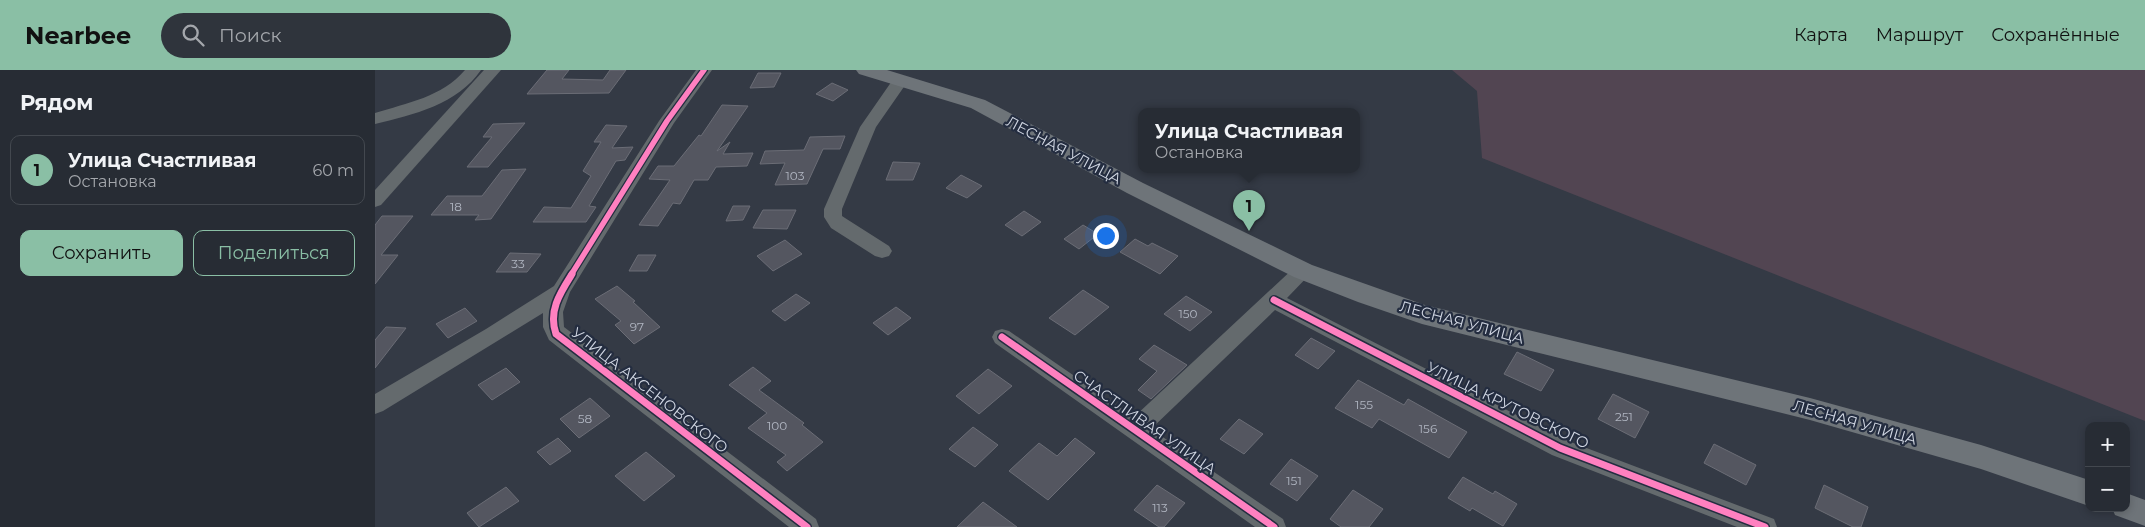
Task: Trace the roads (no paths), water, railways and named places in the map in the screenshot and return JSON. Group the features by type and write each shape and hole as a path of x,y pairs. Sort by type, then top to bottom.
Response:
{"main road":[{"name":"ЛЕСНАЯ УЛИЦА","path":"866,70 978,104 1135,188 1303,271 1367,295 1423,314 1811,409 1981,457 2085,492"},
{"path":"2130,507 2145,513"}],"street":[{"path":"375,119 449,93 465,82 473,70"},
{"path":"375,201 493,70"},
{"name":"УЛИЦА АКСЕНОВСКОГО","path":"704,70 667,121 561,291 551,314 552,324 556,334 807,527"},
{"path":"881,251 838,223 833,217 833,209 868,127 900,81"},
{"path":"1135,430 1303,271"},
{"path":"375,405 493,335 561,291"},
{"name":"УЛИЦА КРУТОВСКОГО","path":"1274,300 1560,448 1765,527"},
{"name":"СЧАСТЛИВАЯ УЛИЦА","path":"1003,337 1274,527"}],"place":[{"name":"Улица Счастливая","path":"1249,231"}]}
